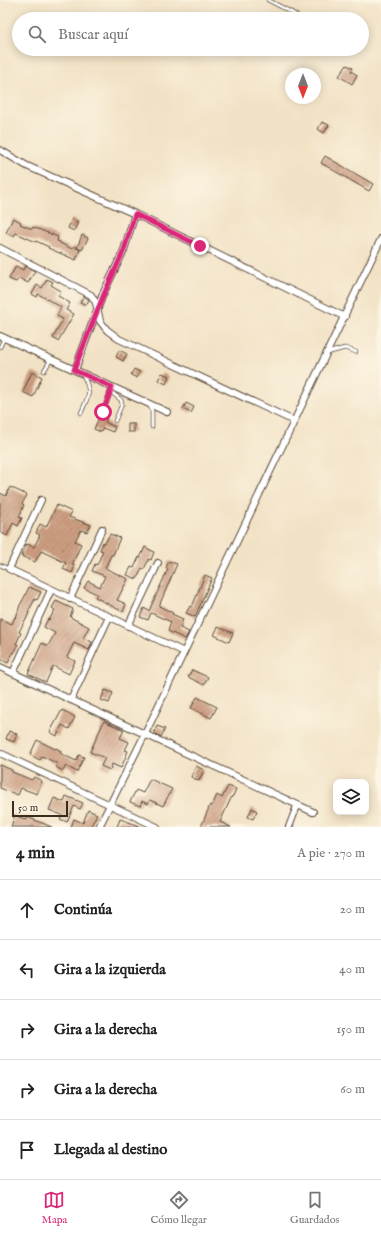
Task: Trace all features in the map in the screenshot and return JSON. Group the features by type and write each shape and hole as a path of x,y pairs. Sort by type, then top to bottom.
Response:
{"street":[{"path":"0,150 27,166 135,214 345,317"},
{"path":"74,370 108,282 124,250 135,214"},
{"path":"99,827 345,317 381,239"},
{"path":"0,248 91,295 96,303 100,321 107,330 119,339 294,421"},
{"path":"2,337 82,373 111,389 167,412"},
{"path":"41,500 8,569 184,652"},
{"path":"70,599 102,529"},
{"path":"128,626 158,563"},
{"path":"13,672 51,590"},
{"path":"71,700 109,617"},
{"path":"0,667 297,806 313,812"},
{"path":"0,753 157,827"},
{"path":"289,827 297,806"}],"lane":[{"path":"268,0 291,12"},
{"path":"0,347 2,337"},
{"path":"327,353 345,348 356,352"},
{"path":"44,371 51,359"},
{"path":"81,413 89,394 88,386 82,373"},
{"path":"103,412 111,389 121,400 122,404 115,421"},
{"path":"150,404 152,411 152,427"},
{"path":"0,565 8,569"}],"building":[{"path":"347,65 353,68 351,71 357,75 352,84 339,76"},
{"path":"322,122 329,125 324,133 318,129"},
{"path":"325,156 373,184 369,191 321,163"},
{"path":"13,218 21,222 20,224 32,229 33,227 58,237 57,241 72,249 74,246 80,250 76,260 16,233 14,236 6,233"},
{"path":"72,219 78,222 74,231 68,228"},
{"path":"82,235 88,238 82,250 77,248"},
{"path":"16,266 23,270 25,266 35,271 28,283 19,278 16,282 9,279"},
{"path":"47,279 53,282 51,285 61,291 58,296 70,303 66,310 74,314 58,341 53,338 63,319 57,316 61,307 38,294 37,297 32,294 37,285 42,288"},
{"path":"84,296 89,300 86,305 80,302"},
{"path":"119,350 127,354 123,361 116,357"},
{"path":"134,369 140,372 137,378 131,375"},
{"path":"32,372 42,377 33,397 23,392"},
{"path":"162,373 169,376 166,384 158,380"},
{"path":"186,403 194,407 191,413 183,409"},
{"path":"100,415 107,419 105,422 115,427 113,432 103,428 101,432 94,429"},
{"path":"128,424 134,424 134,432 128,432"},
{"path":"10,487 27,495 22,504 24,505 19,517 22,518 18,526 13,523 7,536 0,532 0,493 6,496"},
{"path":"57,505 72,512 69,517 91,525 87,532 81,530 75,541 81,544 72,565 75,566 72,573 63,569 66,563 41,551 35,562 21,556 27,544 34,547 40,535 36,533 40,524 46,527"},
{"path":"110,534 120,538 113,555 111,555 105,568 128,579 117,600 126,604 123,612 95,597 97,594 84,588 88,581 100,587 105,576 92,571 95,564 97,565 103,551 100,550 103,542 105,543"},
{"path":"145,547 154,552 151,560 149,559 144,569 142,568 137,579 127,575 131,567 134,568"},
{"path":"169,561 177,564 159,606 183,619 180,628 189,632 185,639 168,631 171,622 151,613 148,620 140,617 144,608 149,611 168,569 166,568"},
{"path":"205,575 212,578 195,617 186,613 190,606 192,607"},
{"path":"29,587 41,592 37,600 35,599 28,612 26,620 19,632 21,633 16,644 18,645 8,663 0,659 0,619 12,624"},
{"path":"56,601 73,609 70,617 89,627 83,638 92,642 89,650 74,643 67,657 75,661 69,674 53,666 46,682 28,674 42,643 48,646 55,633 44,627 55,610 52,608"},
{"path":"218,627 233,633 229,642 214,635"},
{"path":"192,670 208,677 204,685 188,677"},
{"path":"105,690 113,693 109,703 101,700"},
{"path":"197,697 217,707 211,718 191,708"},
{"path":"62,710 75,717 69,729 62,725 57,736 50,732"},
{"path":"104,721 124,730 120,738 129,742 125,750 128,751 121,768 112,764 110,770 101,766 105,758 90,752"},
{"path":"157,726 165,729 161,737 154,733"},
{"path":"9,731 17,734 14,742 6,739"},
{"path":"37,740 55,749 56,748 61,751 60,753 76,761 79,755 84,757 77,772 66,766 63,771 56,767 58,764 42,756 40,760 30,755"},
{"path":"0,765 12,770 12,772 32,780 34,777 42,781 37,794 21,788 18,795 0,788"},
{"path":"196,766 204,770 199,781 191,777"},
{"path":"150,779 172,789 163,806 150,800 148,804 142,801 140,806 130,802 136,790 143,793"},
{"path":"228,786 236,789 220,822 231,827 201,827 210,805 212,806 217,795 222,798"},
{"path":"66,796 83,803 80,809 74,806 67,822 60,819 62,815 49,810 54,798 64,802"},
{"path":"252,808 257,811 253,819 248,817"},
{"path":"88,810 97,814 91,826 93,827 71,827 74,819 83,823"},
{"path":"15,815 27,820 27,817 52,827 11,827"},
{"path":"120,819 139,826 139,827 117,827"}],"route":[{"path":"103,412 112,387 74,370 108,282 124,250 131,232 135,214 200,246"}]}
